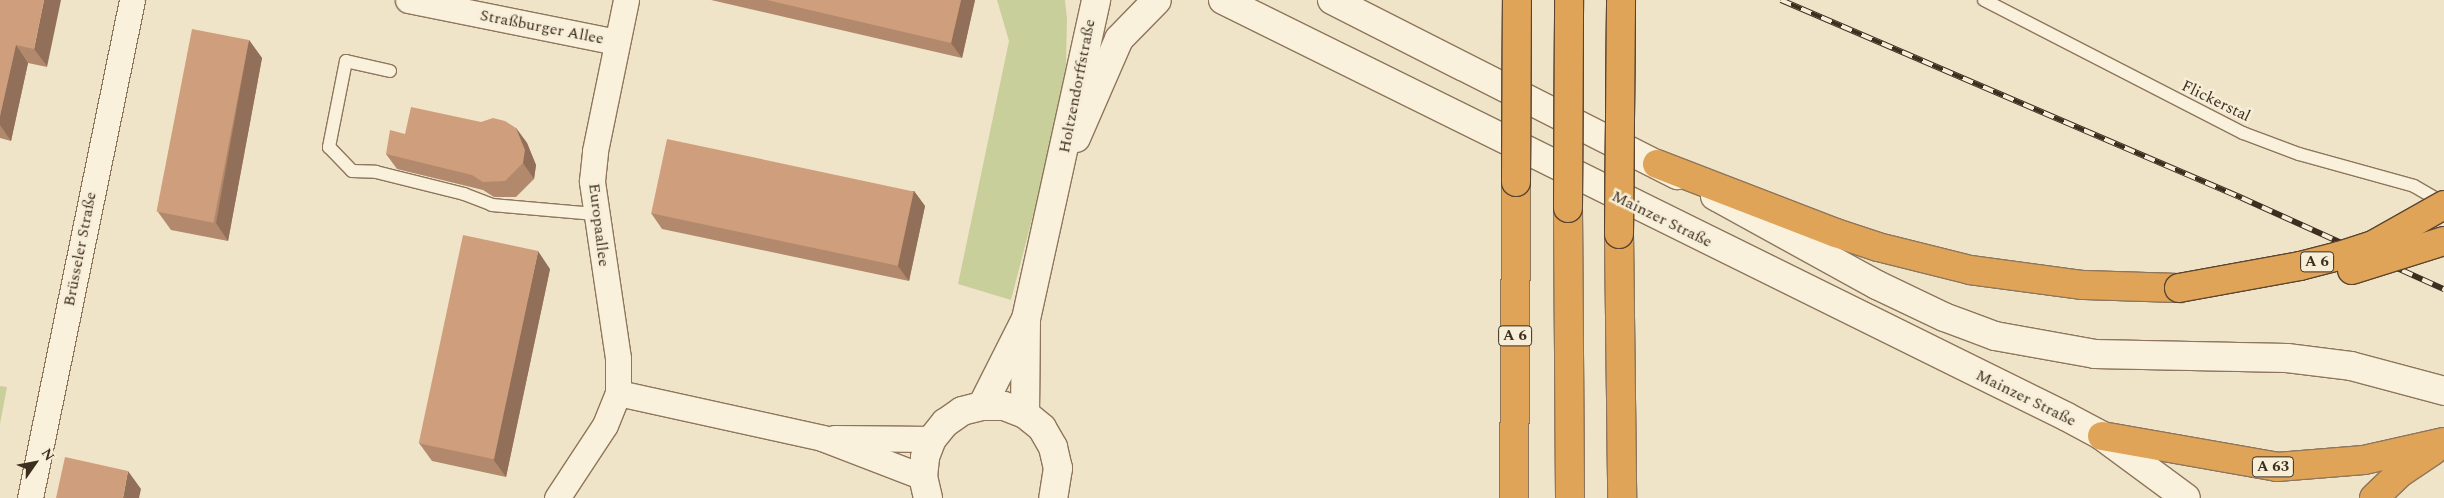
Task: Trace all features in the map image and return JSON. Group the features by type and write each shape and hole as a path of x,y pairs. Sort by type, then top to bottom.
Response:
{"highway":[{"name":"A 6","path":"1514,496 1517,0"},
{"path":"1569,0 1570,498"},
{"path":"1621,0 1619,234 1622,498"},
{"path":"1657,164 1836,233 1970,270 2083,285 2179,288"},
{"name":"A 6","path":"2179,288 2339,256 2376,244 2444,204"},
{"name":"A 6","path":"2179,288 2304,281 2381,262 2444,241"},
{"name":"A 63","path":"2102,436 2277,467 2364,460 2444,444"},
{"name":"A 63","path":"2374,498 2400,473 2444,444"}],"main road":[{"name":"Holtzendorffstraße","path":"1060,173 1119,39 1157,0"},
{"name":"Mainzer Straße","path":"1223,0 2102,436 2186,498"},
{"path":"1332,0 1657,164 1877,285 1944,317 1995,336 2095,354 2296,359 2351,366 2444,391"},
{"name":"Holtzendorffstraße","path":"1025,414 1026,319 1060,173 1091,5"},
{"name":"Holtzendorffstraße","path":"982,406 1026,319"},
{"path":"926,487 925,457 932,438 945,422 962,411 982,406 1004,406 1025,414 1042,428 1053,447 1058,468 1053,498"}],"street":[{"name":"Brüsseler Straße","path":"30,498 132,0"},
{"name":"Straßburger Allee","path":"408,0 617,42"},
{"name":"Europaallee","path":"557,498 605,425 618,392 618,358 595,214 592,182 595,151 626,0"},
{"path":"618,392 822,438 926,487"},
{"path":"822,438 932,438"}],"lane":[{"name":"Flickerstal","path":"1984,0 2243,133 2299,154 2414,186 2444,204"},
{"path":"390,71 346,61 329,147 336,158 352,171 376,172 464,194 492,205 595,214"}],"green space":[{"path":"997,0 1065,0 1067,19 1066,65 1050,150 1011,300 958,284 1009,41"},
{"path":"0,386 7,387 0,424"}],"building":[{"path":"0,0 44,0 34,49 16,45 0,116"},
{"path":"767,0 961,0 951,43"},
{"path":"192,29 249,40 213,223 157,212"},
{"path":"411,107 481,122 493,118 505,121 516,128 525,150 523,163 505,181 483,182 472,175 386,154 390,130 405,134"},
{"path":"667,139 913,191 898,266 651,213"},
{"path":"463,235 538,251 494,459 419,443"},
{"path":"65,457 128,471 123,498 56,498"}],"railway":[{"path":"1781,0 2242,198 2444,289"}]}
